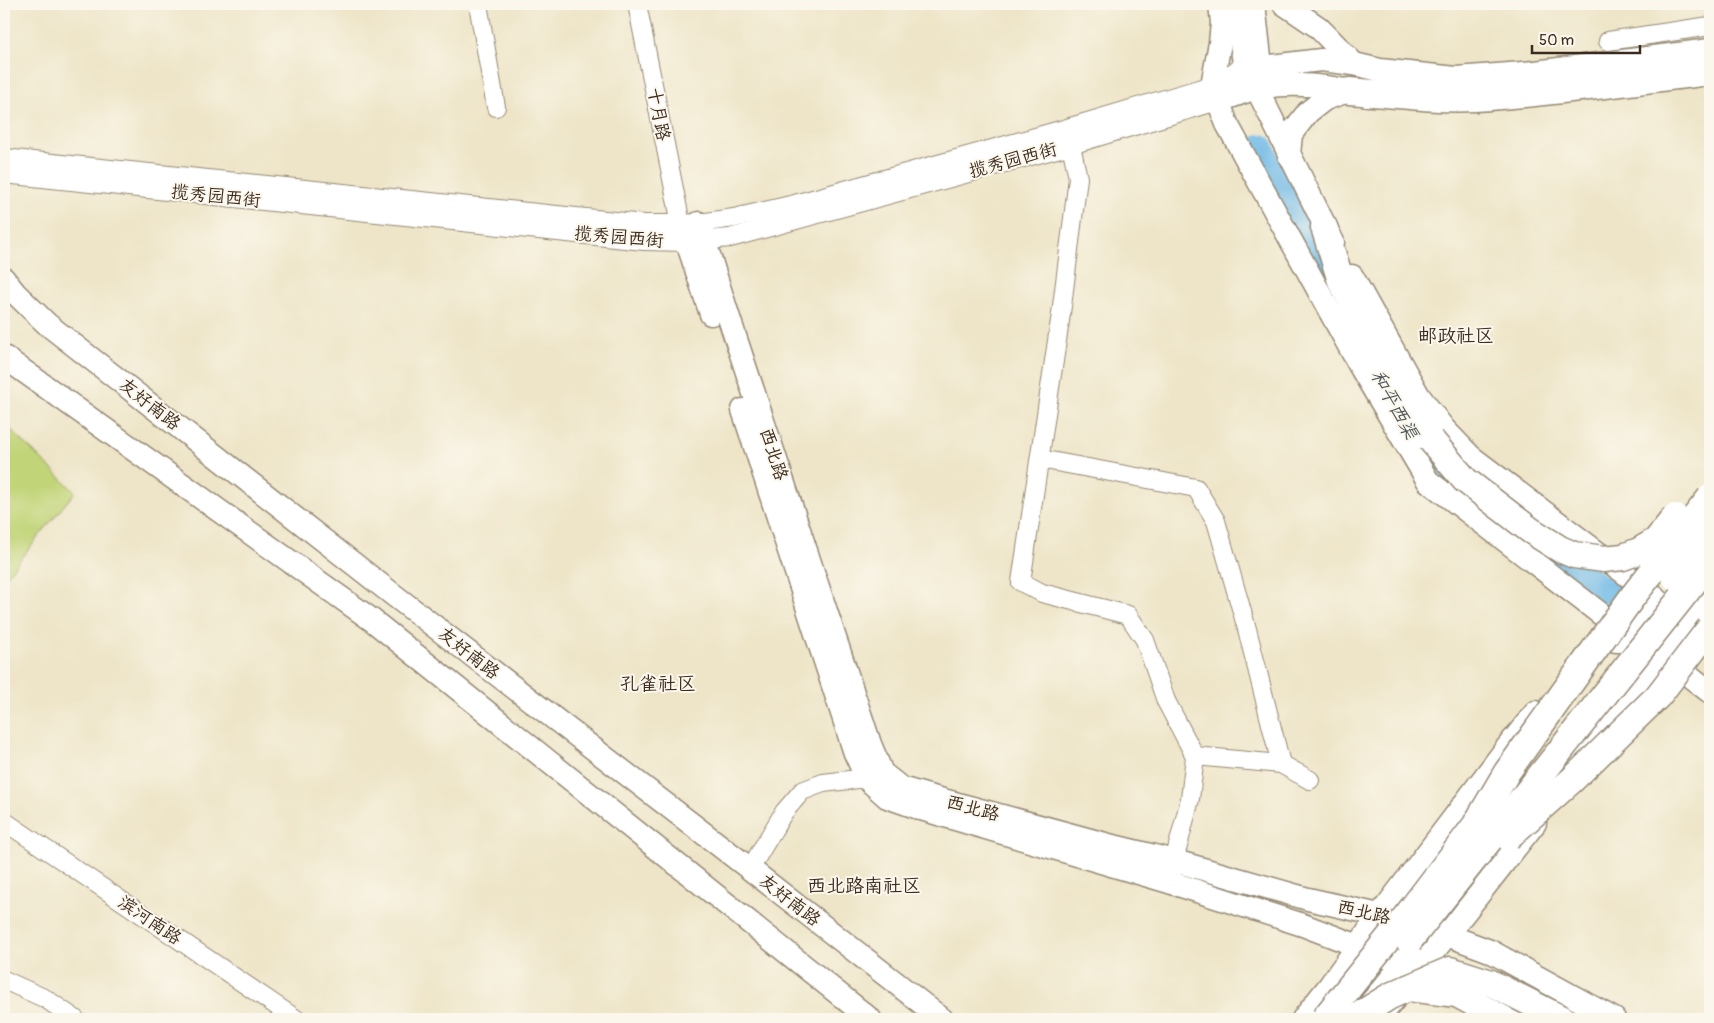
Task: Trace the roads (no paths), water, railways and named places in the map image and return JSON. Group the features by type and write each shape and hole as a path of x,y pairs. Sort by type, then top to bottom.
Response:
{"highway":[{"path":"1349,91 1443,98 1475,98 1710,72"},
{"path":"1324,227 1341,281 1399,396 1413,418 1465,480 1530,530 1574,555 1604,559 1623,557 1639,551 1656,541 1682,508 1710,480"},
{"path":"1475,826 1507,772 1587,660 1633,596 1710,498"},
{"path":"1324,1019 1475,826 1532,758 1710,533"},
{"path":"1345,1019 1451,890 1710,562"},
{"path":"1451,890 1572,780 1658,696 1700,632 1710,599"},
{"path":"1353,1019 1390,996 1410,973 1450,970 1491,982 1562,1019"},
{"path":"1410,973 1457,994 1503,1019"}],"main road":[{"path":"1220,4 1222,23 1215,93 1227,124 1246,162 1361,368 1428,481 1710,692"},
{"path":"1235,4 1261,97 1324,227 1419,396 1444,429 1470,456 1700,632 1659,654 1579,749 1439,932 1378,1019"},
{"path":"1254,4 1256,74"},
{"path":"1284,4 1318,27 1354,64"},
{"path":"1215,93 1256,74 1321,60 1354,64 1380,70 1456,78 1535,72 1710,50"},
{"path":"1256,74 1349,91 1412,107 1465,110 1710,84"},
{"path":"1289,155 1292,134 1308,112 1325,99 1349,91"},
{"name":"西北路","path":"693,232 855,753 867,779 887,797 921,809 1172,871 1388,917 1439,932 1490,951 1614,1019"},
{"name":"西北路","path":"693,232 870,744 882,772 901,788 1172,871 1366,949 1410,973 1446,980 1526,1019"},
{"name":"友好南路","path":"4,279 16,294 47,324 942,1019"},
{"name":"友好南路","path":"4,357 372,620 870,1019"},
{"path":"1303,1019 1330,985 1366,949 1505,750 1618,625 1646,589 1710,492"},
{"path":"1358,1019 1410,973"}],"street":[{"path":"478,4 496,107"},
{"name":"十月路","path":"637,4 693,232"},
{"path":"1608,41 1710,26"},
{"name":"揽秀园西街","path":"4,174 644,241 693,232 734,218 795,204 1064,129 1215,93"},
{"name":"揽秀园西街","path":"4,158 644,224 730,238 1071,145 1215,93"},
{"path":"1071,145 1078,178 1061,314 1021,582 1042,593 1128,615 1145,640 1166,701 1195,756 1190,799 1172,871"},
{"path":"1040,459 1196,488 1216,521 1247,629 1280,764"},
{"path":"1195,756 1280,764 1310,780"},
{"path":"750,869 784,812 802,791 824,783 867,779 891,780"},
{"name":"滨河南路","path":"4,821 296,1019"},
{"path":"4,980 46,999 75,1019"}],"waterway":[{"name":"和平西渠","path":"1261,147 1339,298"},
{"name":"和平西渠","path":"1406,428 1438,469 1469,492"},
{"name":"和平西渠","path":"1545,547 1608,593"}],"district":[{"name":"邮政社区","path":"1456,335"},
{"name":"孔雀社区","path":"658,683"},
{"name":"西北路南社区","path":"864,885"}]}
